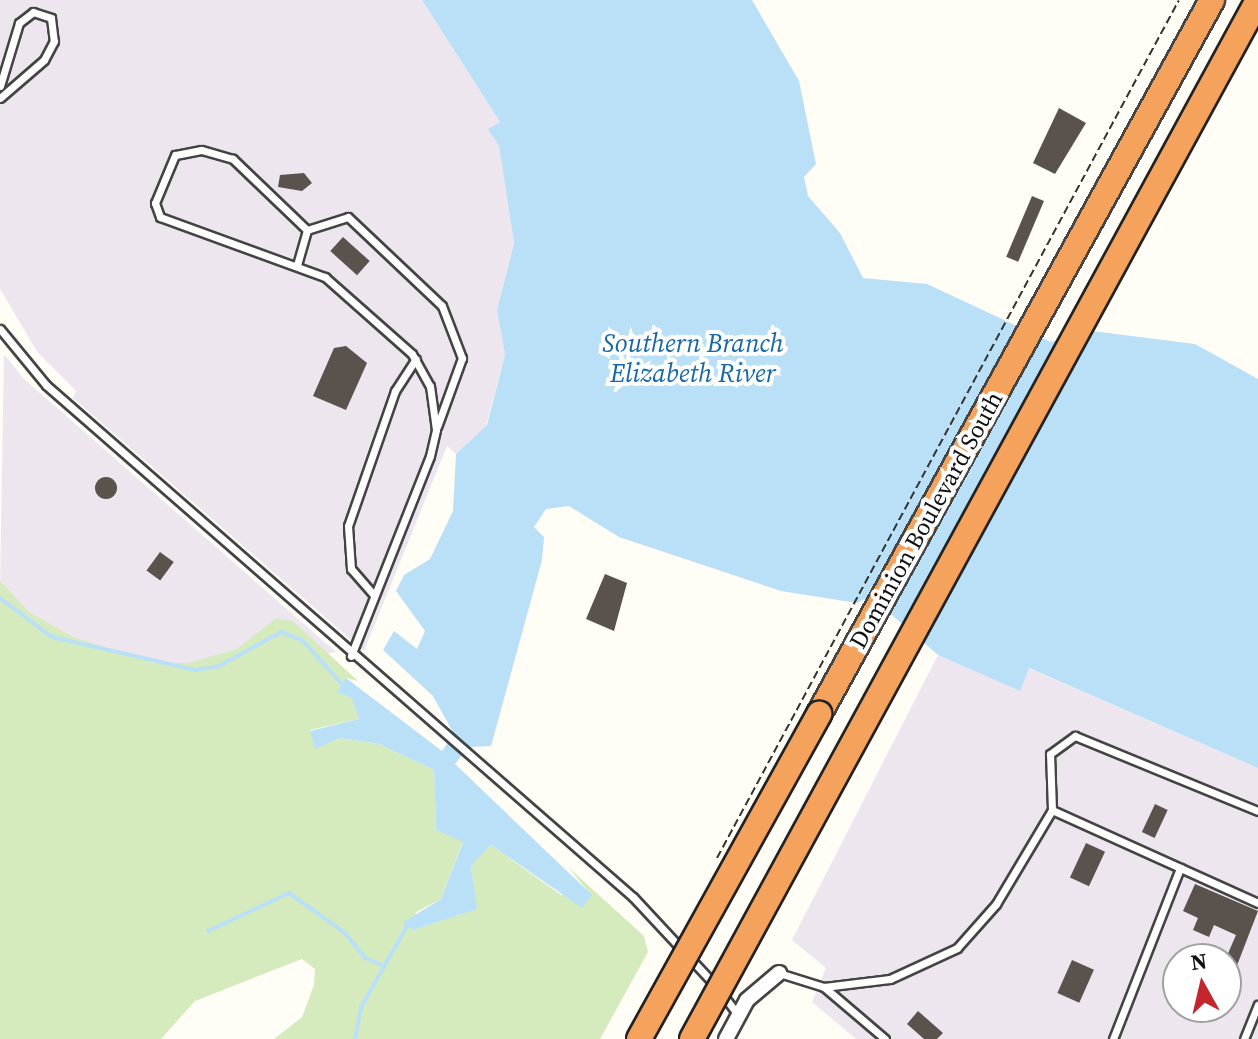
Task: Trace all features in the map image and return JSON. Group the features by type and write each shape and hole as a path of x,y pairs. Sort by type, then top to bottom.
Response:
{"highway":[{"name":"Dominion Boulevard South","path":"639,1039 1212,0"},
{"name":"Dominion Boulevard South","path":"692,1039 1258,0"}],"street":[{"path":"726,1039 738,1015 779,973"}],"lane":[{"path":"0,86 19,23 33,12 51,18 54,41 44,60 0,98"},
{"path":"307,230 226,155 175,155 163,174 160,217 325,277 416,359 430,386 436,430"},
{"path":"307,230 348,217 442,306 462,358 412,509 373,594 351,656"},
{"path":"297,265 307,230"},
{"path":"0,329 46,385 443,738 633,897 738,1015"},
{"path":"373,594 351,569 348,526 390,403 416,359"},
{"path":"824,987 890,979 957,948 996,904 1052,810 1050,754 1075,736 1258,811"},
{"path":"1052,810 1258,903"},
{"path":"1113,1039 1180,868"},
{"path":"779,973 824,987 885,1039"},
{"path":"1244,1039 1258,1005"}],"path":[{"path":"714,863 1179,0"}],"shaded area":[{"path":"0,0 422,0 500,122 489,129 499,146 514,243 497,310 505,355 486,426 456,454 447,446 364,651 73,398 76,391 38,353 0,289"},
{"path":"4,354 24,379 336,652 195,670 52,637 0,587"},
{"path":"938,655 1020,690 1028,668 1258,768 1258,1039 856,1039 812,1002 826,968 792,940"}],"green space":[{"path":"0,581 29,612 73,637 154,663 188,663 237,649 276,618 293,621 358,681 346,678 359,719 310,730 315,748 340,738 379,744 434,770 436,830 463,841 441,899 416,912 413,930 476,909 471,865 491,845 561,895 591,895 568,867 644,936 648,952 600,1039 274,1039 302,1017 314,985 315,969 302,959 195,1001 161,1039 0,1039"}],"water":[{"name":"Southern Branch Elizabeth River","path":"422,0 752,0 799,81 816,164 804,177 808,196 840,233 863,278 927,284 1051,342 1084,330 1195,344 1258,379 1258,768 1029,668 1020,691 938,655 870,596 857,603 781,591 619,537 569,506 546,509 534,527 544,537 542,560 491,746 469,747 455,764 592,895 582,908 491,845 471,866 477,909 413,930 402,923 441,899 463,842 436,830 434,770 379,744 340,738 315,749 310,731 359,719 352,698 337,692 346,678 442,751 454,734 433,696 383,650 394,631 417,649 425,631 396,591 404,575 430,559 453,511 456,454 487,425 505,355 497,310 514,243 499,146 488,129 500,122"}],"building":[{"path":"1059,108 1086,123 1055,174 1033,163"},
{"path":"304,173 312,183 302,191 278,187 280,175"},
{"path":"1032,196 1044,201 1018,262 1006,257"},
{"path":"343,237 370,261 357,275 330,251"},
{"path":"346,346 367,363 346,410 313,396 334,348"},
{"path":"106,477 114,480 117,488 114,496 106,499 98,496 95,488 98,480"},
{"path":"160,552 174,562 160,581 146,571"},
{"path":"605,574 627,583 614,631 586,619"},
{"path":"1155,804 1168,810 1155,838 1142,832"},
{"path":"1086,843 1105,852 1089,886 1070,877"},
{"path":"1195,884 1258,911 1242,952 1242,943 1233,943 1236,935 1214,925 1209,937 1193,930 1198,918 1183,911"},
{"path":"1072,960 1094,970 1079,1003 1057,993"},
{"path":"918,1011 943,1033 937,1039 924,1039 907,1024"}],"waterway":[{"path":"0,598 52,637 195,670 219,666 281,632 302,640 342,684"},
{"path":"208,931 289,893 345,933 365,958 384,966"},
{"path":"355,1039 361,1007 407,926"}]}
